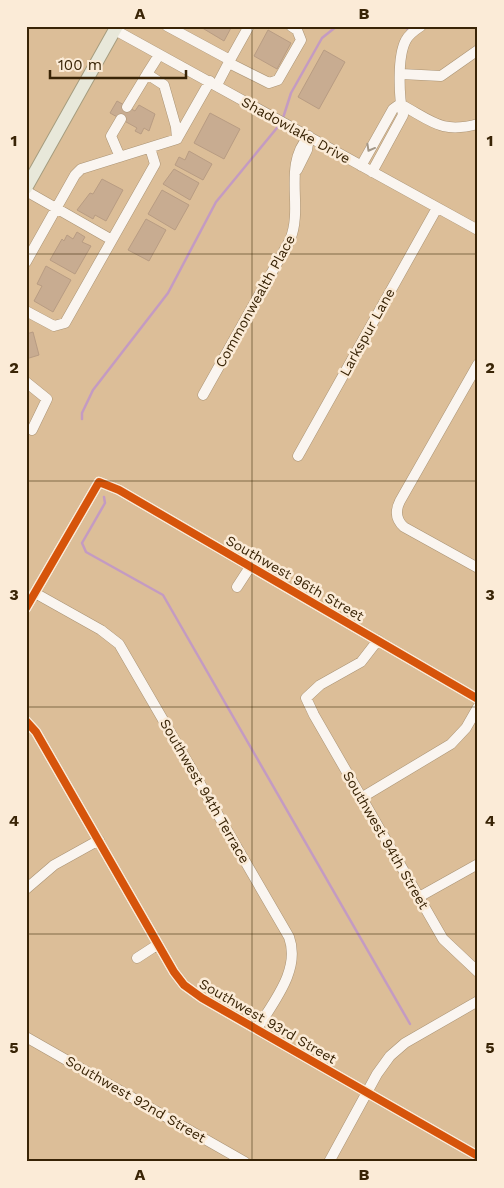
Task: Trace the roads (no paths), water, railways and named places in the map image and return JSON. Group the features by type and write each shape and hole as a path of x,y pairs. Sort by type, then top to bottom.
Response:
{"main road":[{"path":"26,190 116,28"}],"street":[{"path":"167,26 269,84 278,80 301,40 297,30 291,26"},
{"path":"26,262 75,174 81,169 177,139 213,83 230,61 249,26"},
{"path":"372,172 403,115 400,104 405,42 420,26"},
{"name":"Shadowlake Drive","path":"116,28 159,55 478,230"},
{"path":"401,74 441,76 478,50"},
{"path":"127,107 159,55"},
{"path":"147,74 164,85 176,127 177,139"},
{"path":"400,104 449,128 462,128 478,124"},
{"path":"361,166 393,109 400,104"},
{"path":"120,157 111,136 121,118"},
{"path":"380,131 390,136"},
{"name":"Commonwealth Place","path":"203,395 290,240 296,218 296,156 300,146 309,136"},
{"path":"26,311 54,326 65,323 155,164 150,148"},
{"path":"26,190 112,240"},
{"name":"Larkspur Lane","path":"298,456 437,208"},
{"path":"478,364 400,501 397,515 399,522 404,527 478,568"},
{"path":"26,382 47,399 32,430"},
{"name":"Southwest 96th Street","path":"35,593 99,482 119,490 478,698"},
{"path":"237,587 250,566"},
{"path":"26,608 35,593"},
{"name":"Southwest 94th Terrace","path":"35,593 102,630 120,644 289,937 292,952 291,968 257,1029"},
{"name":"Southwest 94th Street","path":"378,640 362,662 320,686 306,698 361,798 448,945 478,972"},
{"path":"361,798 451,744 466,728 478,707"},
{"name":"Southwest 93rd Street","path":"26,721 36,732 158,945 184,985 202,998 478,1156"},
{"path":"26,889 54,865 99,840"},
{"path":"418,897 478,864"},
{"path":"137,958 158,945"},
{"path":"329,1162 384,1063 396,1050 478,1001"},
{"name":"Southwest 92nd Street","path":"26,1037 245,1162"}],"waterway":[{"path":"283,118 291,93 322,38 337,26"},
{"path":"405,26 410,32"},
{"path":"82,419 82,413 93,390 168,293 216,202 281,123"},
{"path":"104,497 105,503 82,543 86,552 163,595 410,1024"}]}
